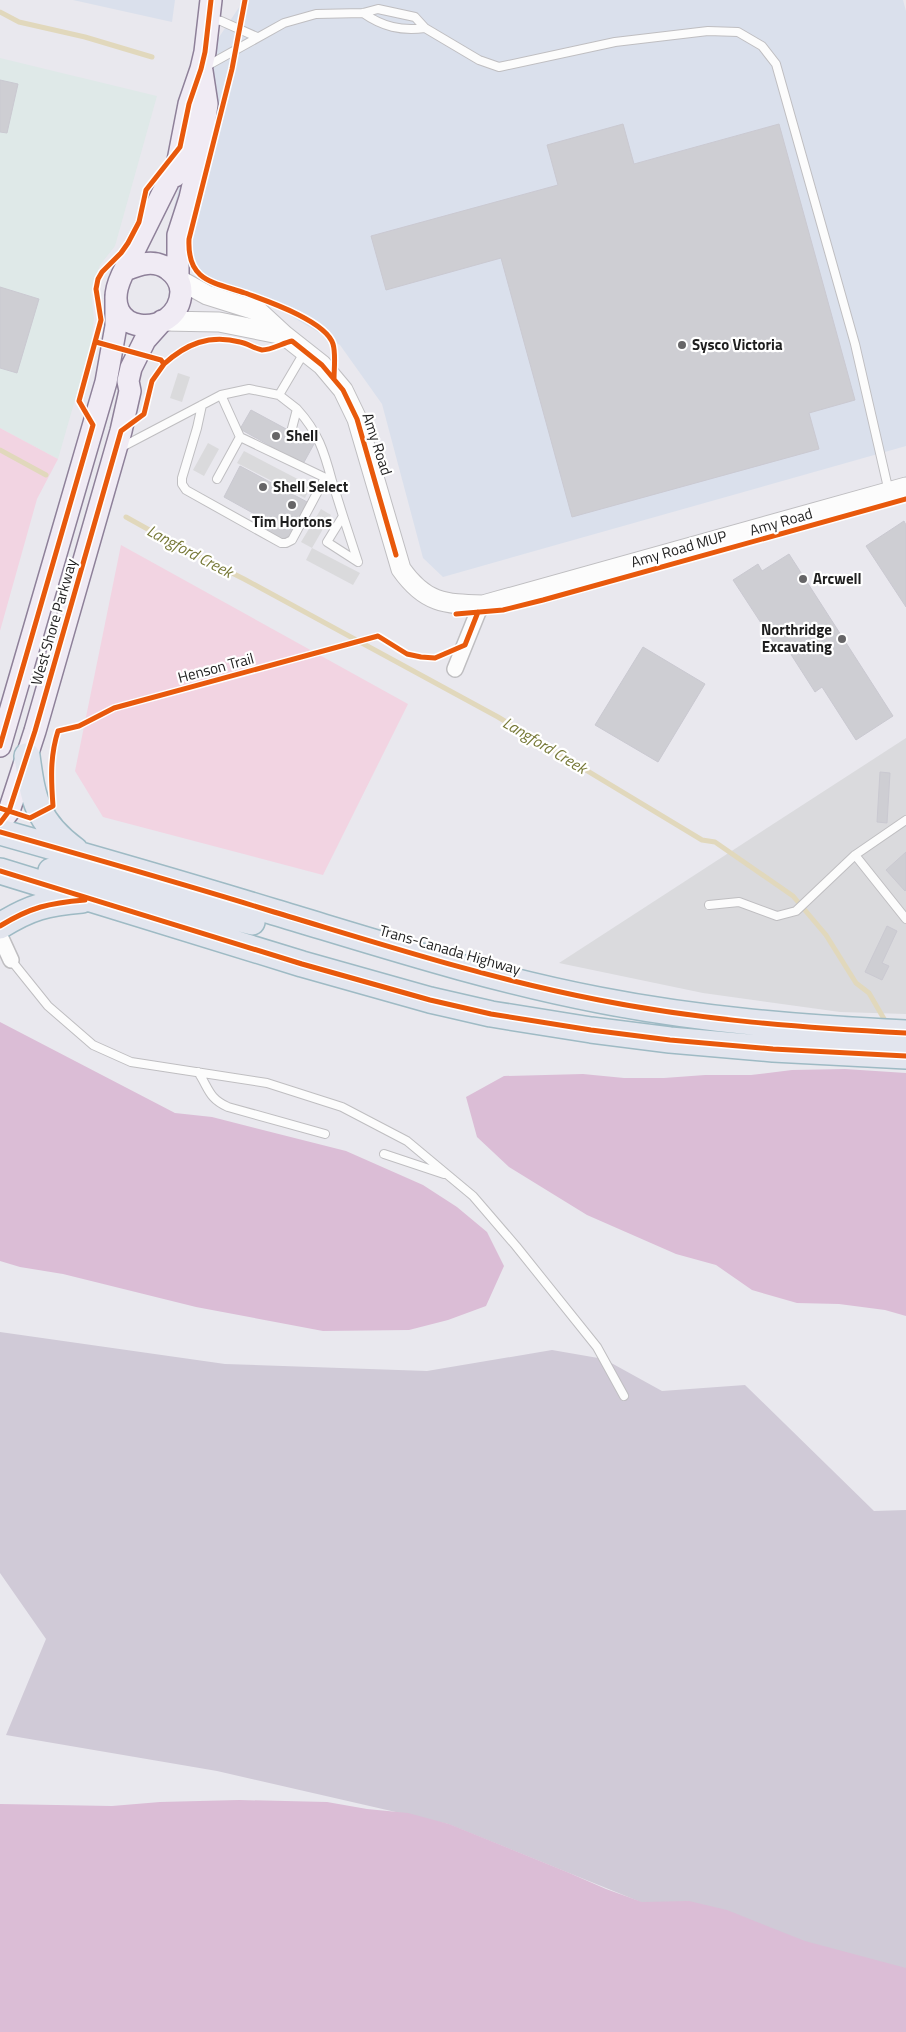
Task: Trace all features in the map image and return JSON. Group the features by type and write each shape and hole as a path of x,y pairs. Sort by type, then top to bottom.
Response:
{"highway":[{"path":"27,756 34,798 40,812 56,836 81,855"},
{"name":"Trans-Canada Highway","path":"0,832 520,983 600,1000 704,1017 807,1028 906,1033"},
{"path":"0,865 26,866 50,870 268,926 292,929 323,927"},
{"path":"0,871 302,964 490,1014 670,1040 773,1049 906,1056"},
{"path":"0,926 22,912 54,903 90,900"}],"main road":[{"path":"201,69 207,104 200,155 190,198 178,235 178,279 181,289 178,304 172,314 172,321 144,326 129,322 119,311 116,296 118,283 134,267 178,162 189,104 201,69 210,9"},
{"path":"134,267 152,263 166,267 178,279"},
{"name":"West Shore Parkway","path":"0,746 106,382 116,326 116,296"},
{"name":"West Shore Parkway","path":"0,823 9,811 27,756 116,450 130,391 128,382 137,354 145,340 172,321"}],"street":[{"name":"Amy Road","path":"178,279 208,295 258,311 284,336 322,364 343,390 357,419 401,569 424,595 435,601 452,604 483,605 897,489"},
{"name":"Amy Road","path":"172,321 219,322 284,336"},
{"path":"454,669 478,612 483,605"},
{"path":"0,936 11,960"}],"lane":[{"path":"210,9 221,21 258,37"},
{"path":"201,69 284,23 316,14 363,13 378,9 415,17 425,28 479,60 499,67 615,42 708,32 738,32 762,46 776,64 897,489"},
{"path":"363,13 378,23 409,30 425,28"},
{"path":"279,395 305,351"},
{"path":"116,450 221,395 249,388 279,395 297,409 311,424 320,441 328,479 343,516 358,562 327,542 343,516"},
{"path":"221,395 240,438 279,454 328,479"},
{"path":"202,405 182,478 182,484 186,490 281,543 286,543 292,540 328,479"},
{"path":"291,432 297,409"},
{"path":"218,479 240,438"},
{"path":"709,905 739,902 777,916 796,911 855,855 906,820"},
{"path":"855,855 906,919"},
{"path":"11,960 48,1006 92,1045 131,1062 267,1083 342,1107 407,1141 473,1196 597,1347 624,1396"},
{"path":"198,1072 210,1094 217,1102 228,1107 325,1134"},
{"path":"384,1154 448,1175"}],"shaded area":[{"path":"73,0 175,0 172,22"},
{"path":"244,0 903,0 906,11 906,446 443,577 423,558 382,404 340,345 274,306 211,287 184,258 173,211 215,43"},
{"path":"0,58 157,96 115,246 100,265 91,292 94,319 91,344 58,459 0,428"},
{"path":"178,373 190,377 182,402 170,398"},
{"path":"0,428 58,459 37,499 0,631"},
{"path":"208,443 219,449 204,476 193,470"},
{"path":"244,451 311,486 305,498 237,463"},
{"path":"321,509 331,515 312,548 301,542"},
{"path":"121,545 408,704 323,875 103,817 75,771"},
{"path":"312,548 360,573 353,585 306,560"},
{"path":"906,738 906,1014 840,1012 703,993 559,963"},
{"path":"0,1022 175,1113 212,1117 346,1151 423,1185 457,1207 487,1232 504,1266 486,1306 448,1320 409,1330 323,1331 196,1307 63,1274 20,1267 0,1261"},
{"path":"845,1069 906,1073 906,1316 885,1310 839,1304 797,1303 752,1290 716,1265 676,1254 587,1215 509,1167 477,1137 466,1097 504,1076 583,1074 624,1078 664,1078 705,1075 751,1075 792,1070"},
{"path":"0,1332 225,1364 427,1371 552,1350 604,1359 662,1391 745,1385 874,1511 906,1510 906,1979 816,1973 448,1824 217,1771 6,1735 46,1639 0,1573"},
{"path":"239,1800 327,1802 367,1809 408,1813 449,1824 642,1902 689,1901 727,1910 805,1941 906,1968 906,2032 0,2032 0,1804 112,1806 160,1802"}],"building":[{"path":"0,80 18,84 7,133 0,132"},
{"name":"Sysco Victoria","path":"623,124 634,164 779,124 855,400 809,413 819,449 572,517 501,258 386,290 371,236 558,185 547,145"},
{"path":"0,287 39,299 17,373 0,368"},
{"path":"251,410 314,444 303,464 240,429"},
{"path":"240,466 309,503 291,536 278,540 254,527 260,517 224,497"},
{"path":"904,521 906,525 906,607 866,546"},
{"path":"789,554 893,716 856,740 822,687 815,692 783,642 776,646 733,580 758,564 762,571"},
{"path":"643,647 705,684 658,762 595,725"},
{"path":"880,772 890,773 887,823 877,822"},
{"path":"906,852 906,890 905,891 886,870"},
{"path":"887,926 897,931 882,963 889,966 882,980 865,972"}],"waterway":[{"path":"0,12 19,22 85,37 152,57"},
{"name":"Langford Creek","path":"0,450 46,475"},
{"name":"Langford Creek","path":"126,517 498,717 702,840 715,842 793,896 826,935 856,983 869,993 887,1024"}],"cycle path":[{"path":"0,746 93,425 79,401 101,320 96,289 98,279 128,243 139,222 146,190 180,147 189,104 205,52 211,0"},
{"path":"245,0 232,69 189,239 189,253 192,264 204,278 281,307 319,327 333,344 335,357 334,379"},
{"path":"164,364 190,346 199,342 218,339 243,343 262,350 292,341 322,365 343,390 357,419 396,555"},
{"path":"0,823 9,811 35,731 121,431 144,414 152,381 164,364 161,360 96,342"},
{"name":"Amy Road MUP","path":"456,614 503,610 543,600 906,499"},
{"name":"Henson Trail","path":"0,808 30,818 53,806 52,768 58,731 79,726 114,708 378,636 407,654 435,658 465,645 478,612"},
{"path":"0,832 172,881 435,960 558,992 637,1007 714,1018 790,1026 906,1033"},
{"path":"0,871 302,964 430,1000 491,1014 670,1040 773,1049 906,1056"},
{"path":"0,926 31,910 85,900"}],"place":[{"name":"Sysco Victoria","path":"682,345"},
{"name":"Shell","path":"276,436"},
{"name":"Shell Select","path":"263,487"},
{"name":"Tim Hortons","path":"292,505"},
{"name":"Arcwell","path":"803,579"},
{"name":"Northridge Excavating","path":"842,639"}]}
